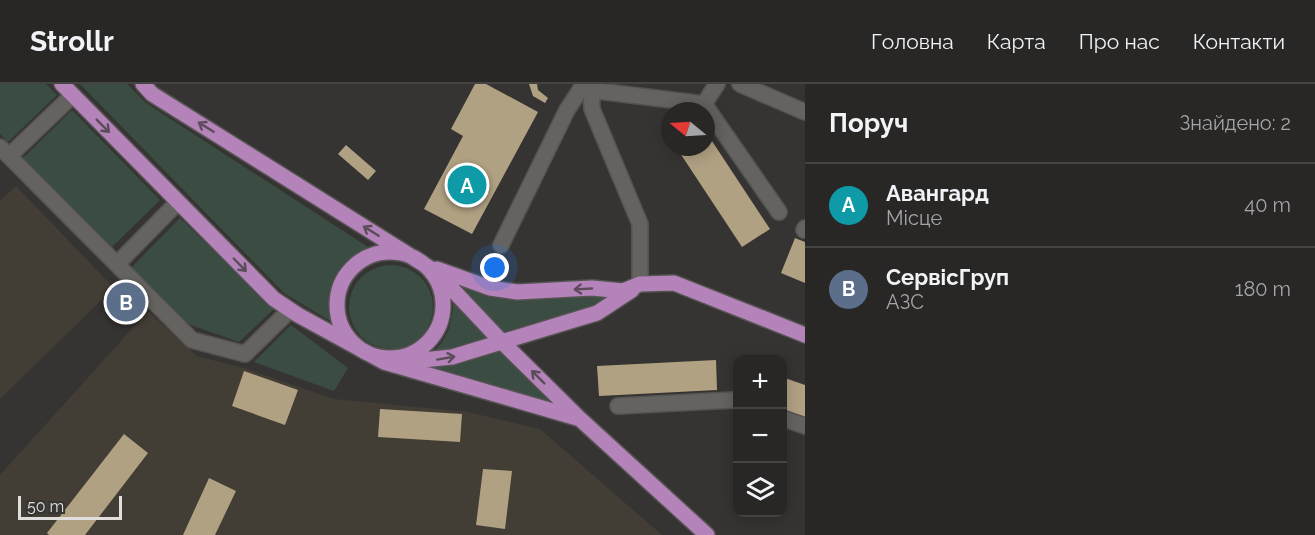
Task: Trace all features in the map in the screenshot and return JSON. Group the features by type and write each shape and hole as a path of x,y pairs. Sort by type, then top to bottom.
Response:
{"main road":[{"path":"143,84 153,93 436,272 501,341 580,419 707,535"},
{"path":"68,89 274,299 290,310 384,362 580,419"},
{"path":"640,284 597,313 452,357 417,362 385,360 356,347 346,336 339,323 336,308 337,293 352,267 364,258 379,253 401,253 468,282 503,291 592,288 623,291 640,284 674,283 805,335"},
{"path":"368,354 385,359 403,357 418,351 431,339 440,324 443,308 441,291 434,274 421,262"}],"street":[{"path":"705,102 717,84"},
{"path":"740,84 805,112"},
{"path":"589,86 691,102"},
{"path":"501,245 567,110 589,86"},
{"path":"589,86 592,109 599,128 640,224 640,284"},
{"path":"68,89 5,152 192,340 245,354 290,310"},
{"path":"715,120 779,212"},
{"path":"117,264 178,202"},
{"path":"618,406 733,400"},
{"path":"787,419 805,426"}],"shaded area":[{"path":"16,186 114,288 0,399 0,201"},
{"path":"148,311 197,356 247,369 334,399 468,412 540,429 662,535 0,535 0,475"}],"green space":[{"path":"0,84 46,84 57,95 8,142 0,134"},
{"path":"80,84 127,84 146,103 371,249 352,261 337,278 330,299 332,322 284,293"},
{"path":"72,110 160,200 110,249 22,159"},
{"path":"180,218 274,309 239,342 188,324 131,268"},
{"path":"391,265 407,268 426,284 433,307 430,323 414,342 391,349 375,346 356,330 349,307 352,291 368,272"},
{"path":"454,283 507,299 596,295 626,298 502,332"},
{"path":"453,300 489,338 463,348 429,355 445,338 452,316"},
{"path":"291,325 348,368 334,391 254,362"},
{"path":"499,348 555,404 431,368 468,361"}],"building":[{"path":"475,84 486,84 538,112 472,234 424,209 463,136 451,129"},
{"path":"529,84 537,84 538,90 548,98 545,103 533,96"},
{"path":"346,145 376,171 368,180 338,154"},
{"path":"715,146 770,229 742,247 682,156 715,156"},
{"path":"795,238 805,242 805,283 781,273"},
{"path":"716,360 717,390 599,396 597,366"},
{"path":"244,371 298,390 285,425 232,406"},
{"path":"787,379 805,385 805,418 787,411"},
{"path":"380,409 462,414 460,442 378,437"},
{"path":"124,434 148,453 85,535 49,535 47,533"},
{"path":"483,469 512,471 505,529 476,525"},
{"path":"209,478 236,491 215,535 183,535"}],"place":[{"name":"Авангард","path":"467,185"},
{"name":"СервісГруп","path":"126,302"}]}
